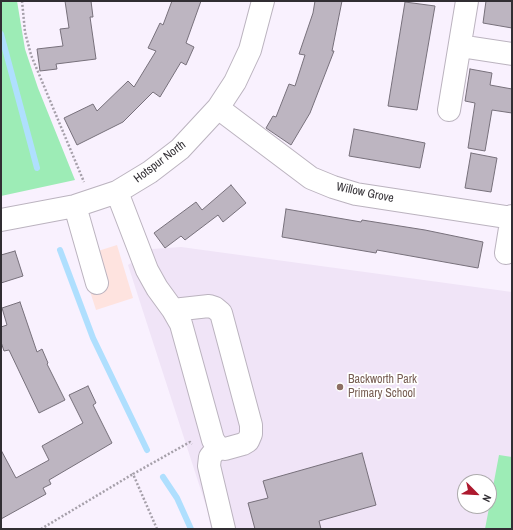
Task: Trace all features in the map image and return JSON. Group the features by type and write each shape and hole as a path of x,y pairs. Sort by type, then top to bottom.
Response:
{"street":[{"name":"Hotspur North","path":"1,220 84,203 117,192 150,172 180,149 218,108 235,82 250,50 263,1"},
{"path":"449,110 467,1"},
{"path":"460,46 512,54"},
{"name":"Willow Grove","path":"218,108 311,178 333,187 356,194 512,217"},
{"path":"117,192 147,270 181,324 213,440 214,452 209,466 212,485 224,529"},
{"path":"84,203 97,282"},
{"path":"506,252 512,217"},
{"path":"173,310 208,306 215,308 221,313 251,425 251,434 248,441 243,444 214,452"}],"path":[{"path":"22,1 25,32 39,77 84,203"},
{"path":"41,529 190,442 214,452"},
{"path":"133,474 157,529"}],"shaded area":[{"path":"117,245 133,298 96,310 79,257"},
{"name":"Backworth Park Primary School","path":"181,247 512,292 512,529 211,529 207,509 128,265 152,249"}],"green space":[{"path":"1,1 17,1 25,49 38,88 75,180 1,196"},
{"path":"499,455 512,457 512,529 485,529 488,514 497,514 497,474 495,474"}],"building":[{"path":"65,1 91,1 93,17 90,17 96,59 56,64 57,69 40,71 37,49 63,46 60,29 69,28"},
{"path":"172,1 201,1 186,43 194,47 186,65 181,62 160,97 153,92 123,122 77,145 64,118 93,104 97,111 128,81 134,87 156,51 148,48 160,23 163,25"},
{"path":"315,1 342,1 332,51 334,51 310,113 291,145 266,128 273,116 276,117 289,84 295,86 305,55 299,54 313,13"},
{"path":"486,1 512,1 512,28 483,23"},
{"path":"405,2 435,6 417,110 388,106"},
{"path":"470,69 492,73 490,85 512,89 512,113 492,110 485,151 468,148 475,103 465,101"},
{"path":"354,129 425,143 420,168 349,156"},
{"path":"471,153 497,158 491,192 465,188"},
{"path":"231,185 246,203 223,222 218,215 185,240 181,236 165,248 154,233 196,202 202,210"},
{"path":"286,209 361,222 362,220 425,230 483,242 478,268 377,250 376,253 282,237"},
{"path":"15,251 23,276 1,283 1,255"},
{"path":"20,302 37,352 42,349 48,363 47,364 65,400 39,413 9,350 4,351 1,342 1,327 7,325 2,308"},
{"path":"88,386 96,403 93,405 112,443 49,480 51,484 43,488 46,494 1,519 1,450 16,478 49,460 42,446 83,423 69,395"},
{"path":"362,453 376,505 319,521 321,529 255,529 248,503 268,498 263,481"}],"waterway":[{"path":"1,34 37,168"},
{"path":"60,250 93,338 147,450"},
{"path":"163,477 177,498 191,529"}],"place":[{"name":"Backworth Park Primary School","path":"340,387"}]}
